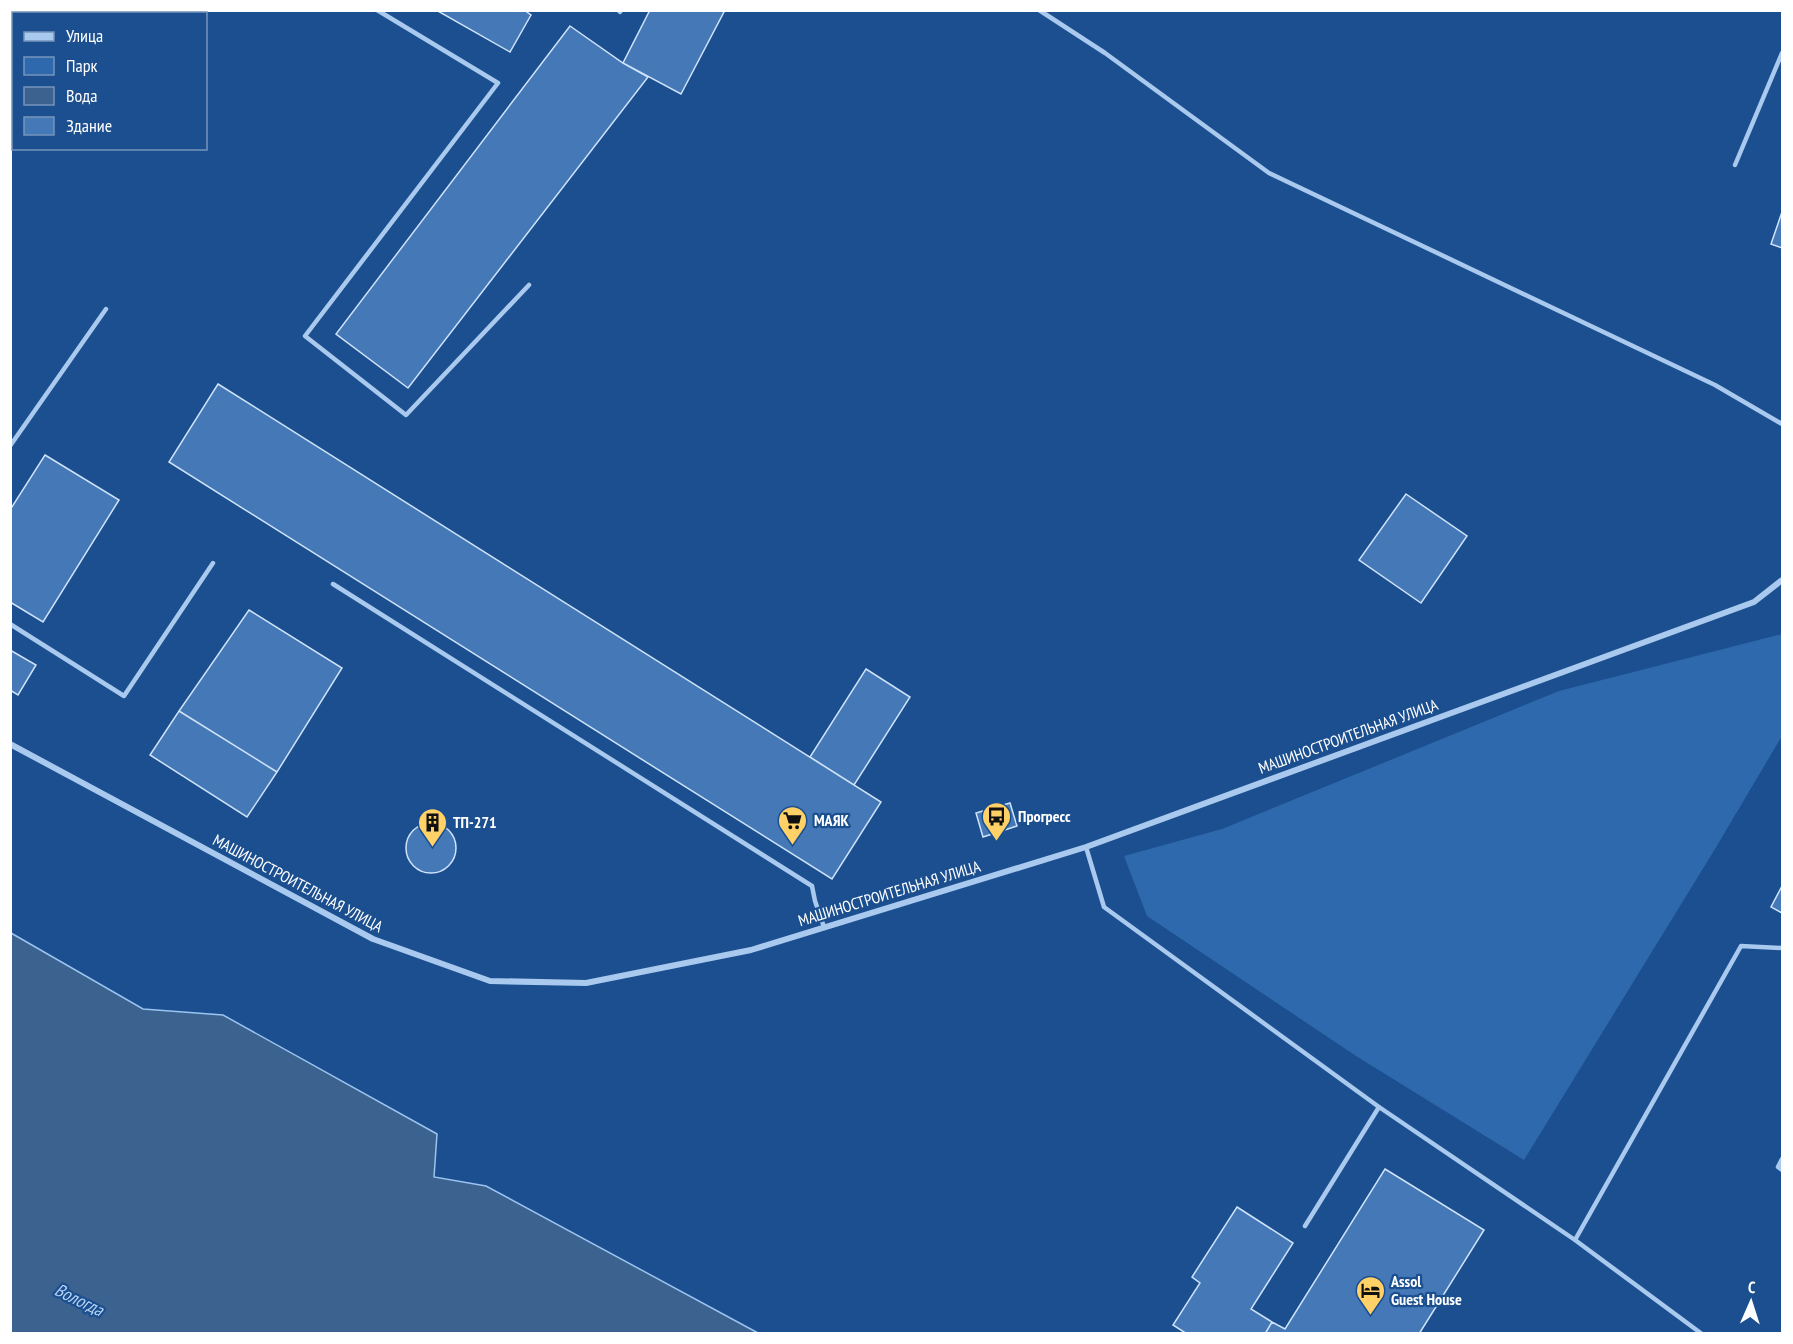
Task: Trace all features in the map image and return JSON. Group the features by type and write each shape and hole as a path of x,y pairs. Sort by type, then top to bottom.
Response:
{"street":[{"name":"МАШИНОСТРОИТЕЛЬНАЯ УЛИЦА","path":"10,744 373,939 490,981 586,983 751,950 1086,847 1754,602 1782,580"}],"lane":[{"path":"377,10 498,83 305,336 406,415 529,285"},
{"path":"1039,10 1105,53 1269,173 1715,385 1782,424"},
{"path":"1735,165 1782,52"},
{"path":"10,446 106,309"},
{"path":"10,624 124,696 213,563"},
{"path":"333,584 813,886 815,901 824,927"},
{"path":"1086,847 1104,907 1379,1107 1575,1240 1702,1334"},
{"path":"1575,1240 1741,946 1782,948"},
{"path":"1305,1226 1379,1107"},
{"path":"1782,1159 1778,1167 1782,1170"}],"green space":[{"path":"1782,634 1782,736 1524,1160 1356,1056 1147,916 1124,856 1222,829 1559,691"}],"water":[{"name":"Вологда","path":"11,933 143,1009 223,1015 437,1134 434,1177 486,1186 758,1333 11,1333"}],"building":[{"path":"436,10 524,10 531,15 510,52"},
{"path":"650,10 725,10 681,94 623,63"},
{"path":"570,26 623,63 648,77 408,388 336,334"},
{"path":"1782,212 1782,248 1771,244"},
{"path":"218,384 881,802 832,879 169,462"},
{"path":"45,455 119,500 43,622 10,602 10,510"},
{"path":"1406,494 1467,536 1421,603 1359,560"},
{"path":"249,610 342,668 277,772 179,711"},
{"path":"10,650 36,665 18,695 10,690"},
{"path":"866,669 910,697 854,785 810,757"},
{"path":"179,711 277,772 247,817 150,755"},
{"path":"1010,803 1017,826 983,837 976,813"},
{"name":"ТП-271","path":"431,823 449,830 456,848 449,866 431,873 413,866 406,848 413,830"},
{"path":"1782,886 1782,913 1771,907"},
{"path":"1385,1169 1484,1230 1419,1334 1265,1334 1272,1322 1285,1329"},
{"path":"1237,1207 1293,1243 1251,1309 1272,1322 1265,1334 1187,1334 1173,1325 1200,1283 1192,1277"}],"place":[{"name":"Прогресс","path":"997,842"},
{"name":"МАЯК","path":"793,846"},
{"name":"ТП-271","path":"432,848"},
{"name":"Assol Guest House","path":"1370,1316"}]}
